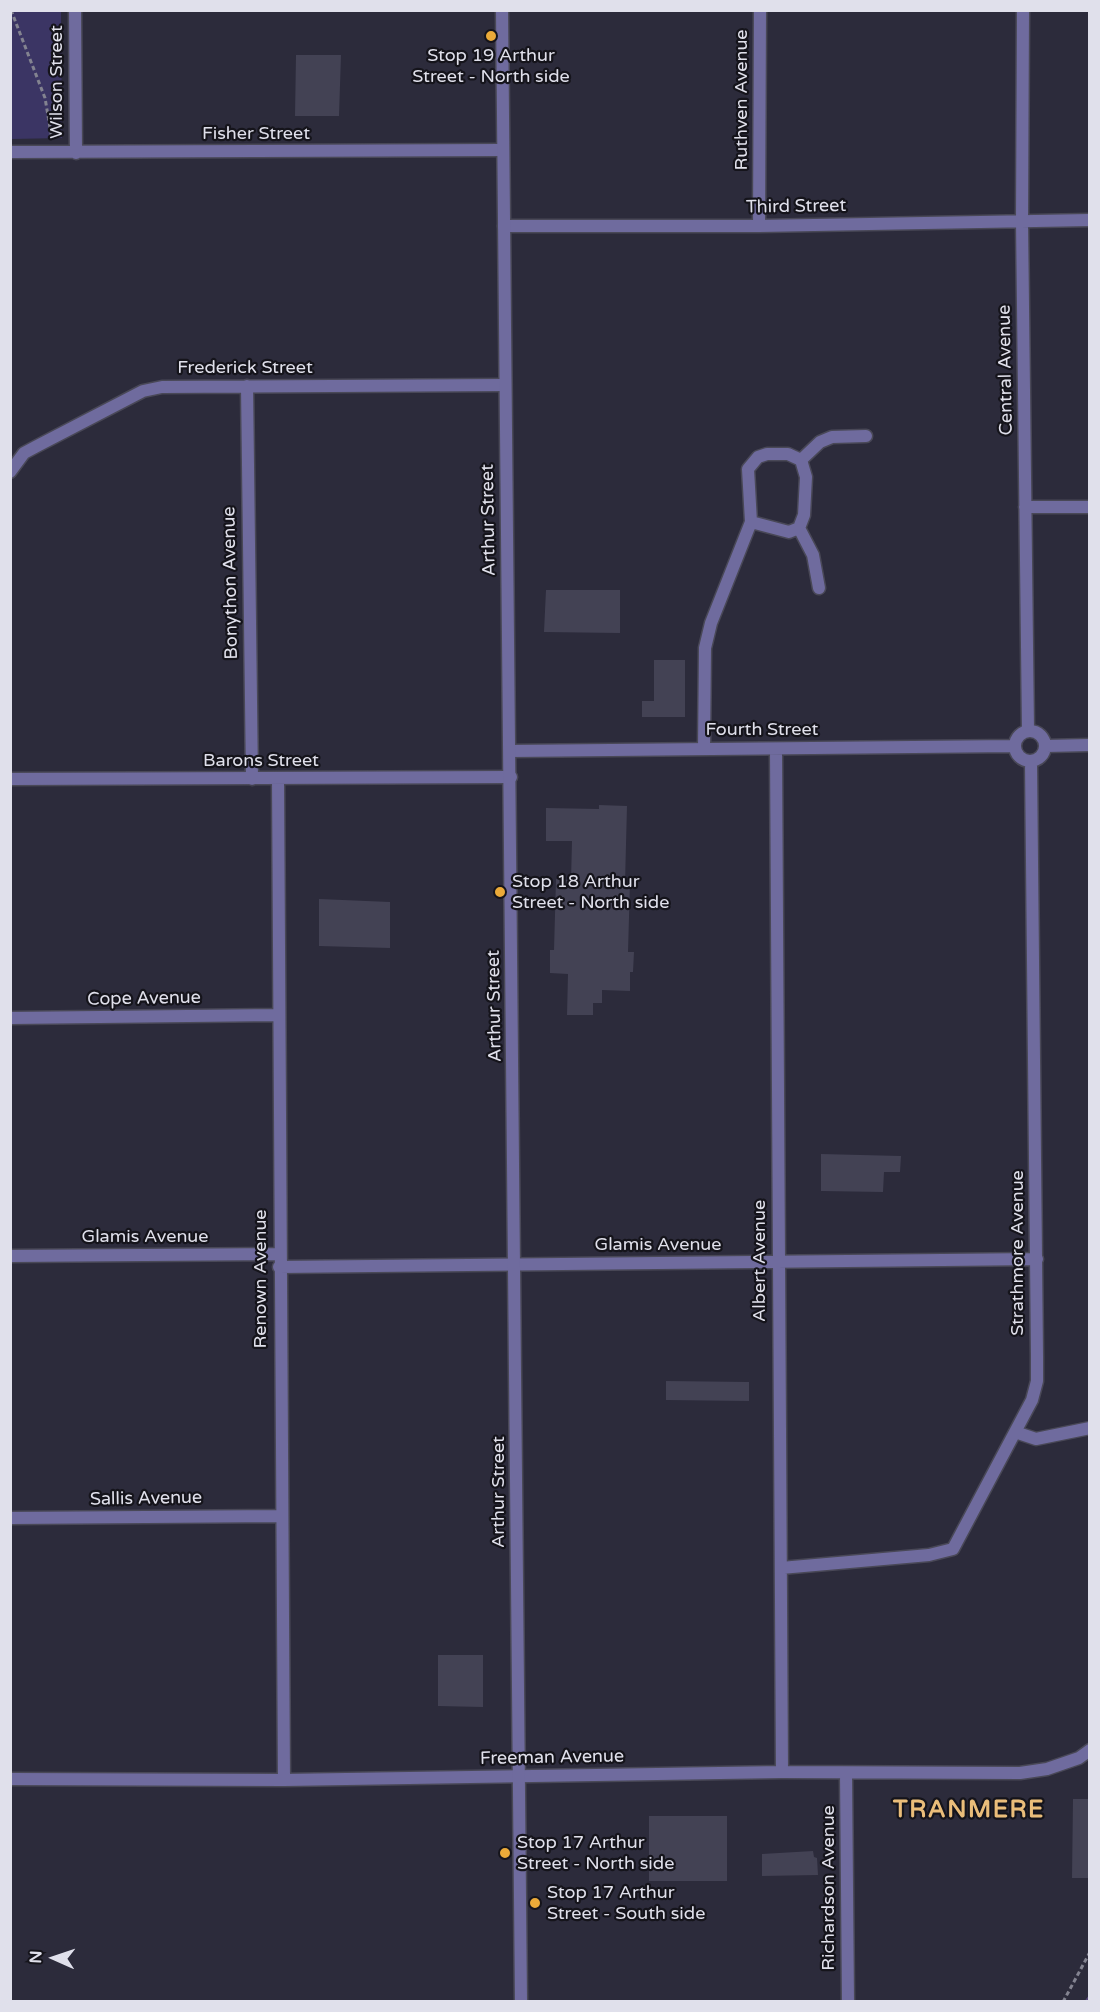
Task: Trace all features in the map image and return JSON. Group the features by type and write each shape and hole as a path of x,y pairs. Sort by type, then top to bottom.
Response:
{"street":[{"name":"Wilson Street","path":"75,10 76,153"},
{"name":"Arthur Street","path":"502,10 516,1263 521,2001"},
{"name":"Ruthven Avenue","path":"759,226 760,10"},
{"name":"Central Avenue","path":"1023,10 1022,221 1028,730"},
{"name":"Fisher Street","path":"10,153 502,150"},
{"name":"Third Street","path":"504,226 759,226 1089,220"},
{"name":"Frederick Street","path":"10,472 24,453 143,390 162,387 505,385"},
{"name":"Bonython Avenue","path":"247,386 252,779"},
{"path":"801,460 820,442 832,437 866,436"},
{"path":"704,748 705,648 711,623 751,522 747,475 752,462 758,457 778,454 801,460"},
{"path":"751,522 789,532 799,528 804,515 806,477 801,460"},
{"path":"1025,507 1089,507"},
{"path":"799,528 813,555 819,588"},
{"path":"1028,730 1041,735 1046,746 1040,758 1031,762 1018,756 1014,746 1019,734 1028,730"},
{"path":"1046,746 1089,745"},
{"name":"Fourth Street","path":"510,752 1014,746"},
{"name":"Albert Avenue","path":"776,749 782,1772"},
{"name":"Strathmore Avenue","path":"781,1568 929,1556 949,1551 960,1539 1032,1400 1037,1381 1037,1259 1031,762"},
{"name":"Barons Street","path":"10,779 511,777"},
{"name":"Renown Avenue","path":"278,779 277,1015 284,1780"},
{"name":"Cope Avenue","path":"10,1018 277,1015"},
{"name":"Glamis Avenue","path":"10,1256 279,1254"},
{"name":"Glamis Avenue","path":"279,1267 1037,1259"},
{"path":"1015,1432 1036,1439 1089,1428"},
{"name":"Sallis Avenue","path":"10,1518 281,1516"},
{"name":"Freeman Avenue","path":"10,1779 284,1780 782,1772 1020,1773 1047,1769 1079,1758 1089,1750"},
{"name":"Richardson Avenue","path":"846,1773 849,2001"}],"path":[{"path":"11,10 45,98 54,153"},
{"path":"1063,2001 1089,1952"}],"shaded area":[{"path":"10,11 61,11 62,138 11,139"}],"building":[{"path":"296,55 341,55 339,116 295,116"},
{"path":"546,590 620,590 620,633 544,632"},
{"path":"654,660 685,660 685,717 642,717 642,701 654,701"},
{"path":"599,805 627,806 625,883 630,883 628,952 634,952 633,972 630,972 630,991 602,990 602,1003 593,1003 593,1015 567,1015 568,974 550,973 550,950 554,950 556,879 571,880 572,841 546,841 546,808 599,809"},
{"path":"319,899 390,902 390,948 319,946"},
{"path":"821,1154 901,1156 900,1172 884,1172 883,1192 821,1191"},
{"path":"666,1381 749,1382 749,1401 666,1400"},
{"path":"438,1655 483,1655 483,1707 438,1706"},
{"path":"1073,1799 1089,1799 1089,1878 1072,1878"},
{"path":"649,1816 727,1816 727,1881 649,1881"},
{"path":"813,1851 814,1857 817,1858 818,1875 762,1876 762,1854"}],"waterway":[{"path":"1087,2002 1090,1998"}],"place":[{"name":"Stop 19 Arthur Street - North side","path":"491,36"},
{"name":"Stop 18 Arthur Street - North side","path":"500,892"},
{"name":"Stop 17 Arthur Street - North side","path":"505,1853"},
{"name":"Stop 17 Arthur Street - South side","path":"535,1903"}],"district":[{"name":"TRANMERE","path":"969,1811"}]}
